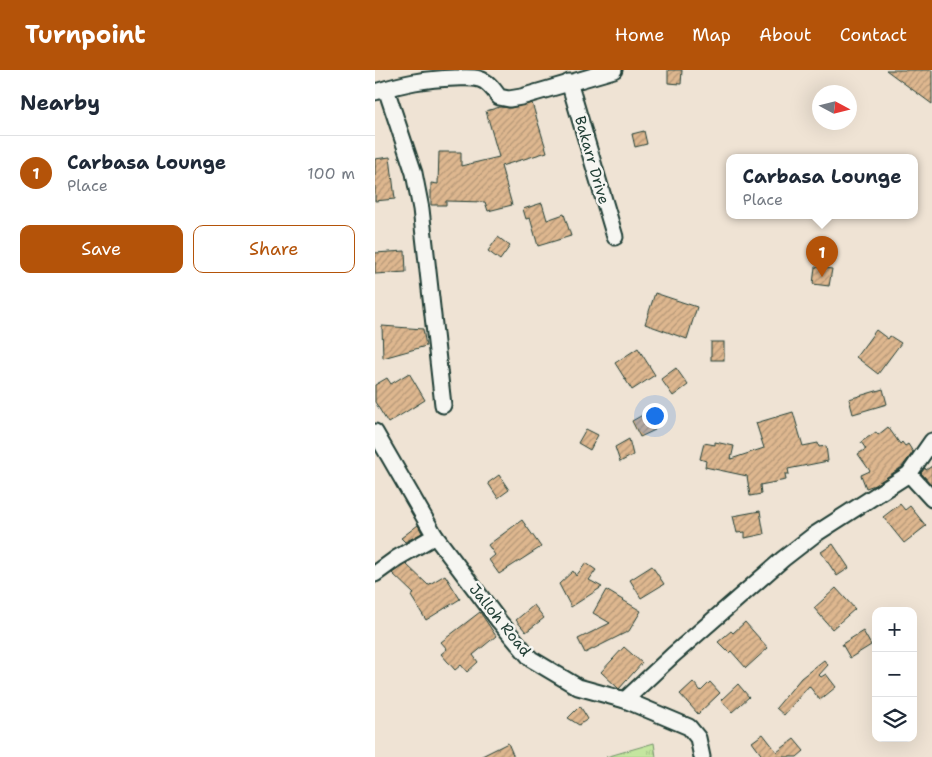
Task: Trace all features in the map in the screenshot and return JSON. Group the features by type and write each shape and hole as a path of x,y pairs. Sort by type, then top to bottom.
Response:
{"street":[{"path":"443,405 421,210 414,173 380,91 429,74 479,79 492,88 499,97 509,99 613,70"},
{"name":"Bakarr Drive","path":"569,82 615,237"},
{"name":"Jalloh Road","path":"375,432 435,536 499,621 531,659 578,687 625,700 689,727 698,738 702,757"},
{"path":"625,700 673,655 783,559 814,535 909,474 932,441"},
{"path":"909,474 932,499"},
{"path":"375,574 397,558 435,536"}],"green space":[{"path":"654,743 656,757 606,757"}],"building":[{"path":"668,70 682,70 681,84 668,83"},
{"path":"886,70 932,70 932,104"},
{"path":"532,103 547,152 501,166 512,205 488,211 485,202 446,201 446,205 431,205 431,183 438,184 439,152 461,152 461,166 499,157 486,111 500,107 511,108"},
{"path":"644,131 647,144 635,147 632,134"},
{"path":"390,157 395,199 375,201 375,159"},
{"path":"542,203 547,220 564,214 571,236 538,246 530,218 526,219 523,209"},
{"path":"498,237 510,246 500,260 488,251"},
{"path":"405,251 406,272 375,274 375,253"},
{"path":"815,267 832,269 829,286 813,284"},
{"path":"655,293 697,307 687,339 645,324"},
{"path":"382,326 423,329 426,346 383,358"},
{"path":"876,330 888,339 890,336 901,343 878,374 856,357"},
{"path":"711,342 724,342 724,360 711,360"},
{"path":"638,348 655,375 632,390 615,363"},
{"path":"676,368 688,385 673,396 661,379"},
{"path":"409,373 425,400 388,423 375,402 375,385 387,378 391,384"},
{"path":"883,389 887,404 853,414 849,399"},
{"path":"648,412 655,430 640,437 632,421"},
{"path":"793,412 803,446 818,443 819,447 826,446 828,461 788,469 789,474 785,474 786,480 760,485 761,494 750,496 747,476 705,467 706,461 700,459 704,443 715,445 715,442 734,446 731,459 764,448 756,423"},
{"path":"888,427 900,444 902,442 905,446 908,444 913,452 902,467 875,485 866,488 861,475 870,471 858,454 866,449 861,442 876,432 878,435"},
{"path":"586,429 598,435 590,450 578,443"},
{"path":"629,439 633,455 620,462 615,447"},
{"path":"932,466 932,485 921,473 925,468 926,470"},
{"path":"499,475 509,490 498,498 488,483"},
{"path":"900,504 905,510 910,506 926,526 904,543 883,517"},
{"path":"760,511 764,534 745,538 745,532 737,533 733,516"},
{"path":"522,520 541,547 499,574 489,560 495,555 488,545"},
{"path":"418,525 422,533 405,542 401,538"},
{"path":"833,544 849,568 837,576 821,552"},
{"path":"586,563 596,570 589,580 602,587 571,607 559,584 573,571 576,576"},
{"path":"406,564 428,585 445,575 460,599 426,620 411,596 414,594 392,573"},
{"path":"652,566 664,584 641,598 630,580"},
{"path":"836,588 855,609 832,629 814,608"},
{"path":"606,590 641,611 629,631 585,653 578,639 610,623 593,613"},
{"path":"534,605 544,618 526,632 516,620"},
{"path":"480,612 496,636 473,655 478,662 467,672 461,665 455,670 441,654 447,649 441,642"},
{"path":"745,622 768,648 746,668 731,651 729,653 718,642 731,631 733,633"},
{"path":"863,631 871,645 850,658 842,644"},
{"path":"624,647 642,663 619,689 601,672"},
{"path":"824,660 828,665 819,675 821,677 826,674 836,687 820,700 809,686 784,715 776,708 801,678"},
{"path":"693,682 701,691 710,682 720,693 698,714 680,694"},
{"path":"738,684 749,697 732,712 721,700"},
{"path":"580,706 588,719 579,725 568,718"},
{"path":"763,734 777,752 794,739 804,751 797,757 763,757 752,742"},
{"path":"508,743 514,757 480,757"}],"place":[{"name":"Carbasa Lounge","path":"822,277"}]}
